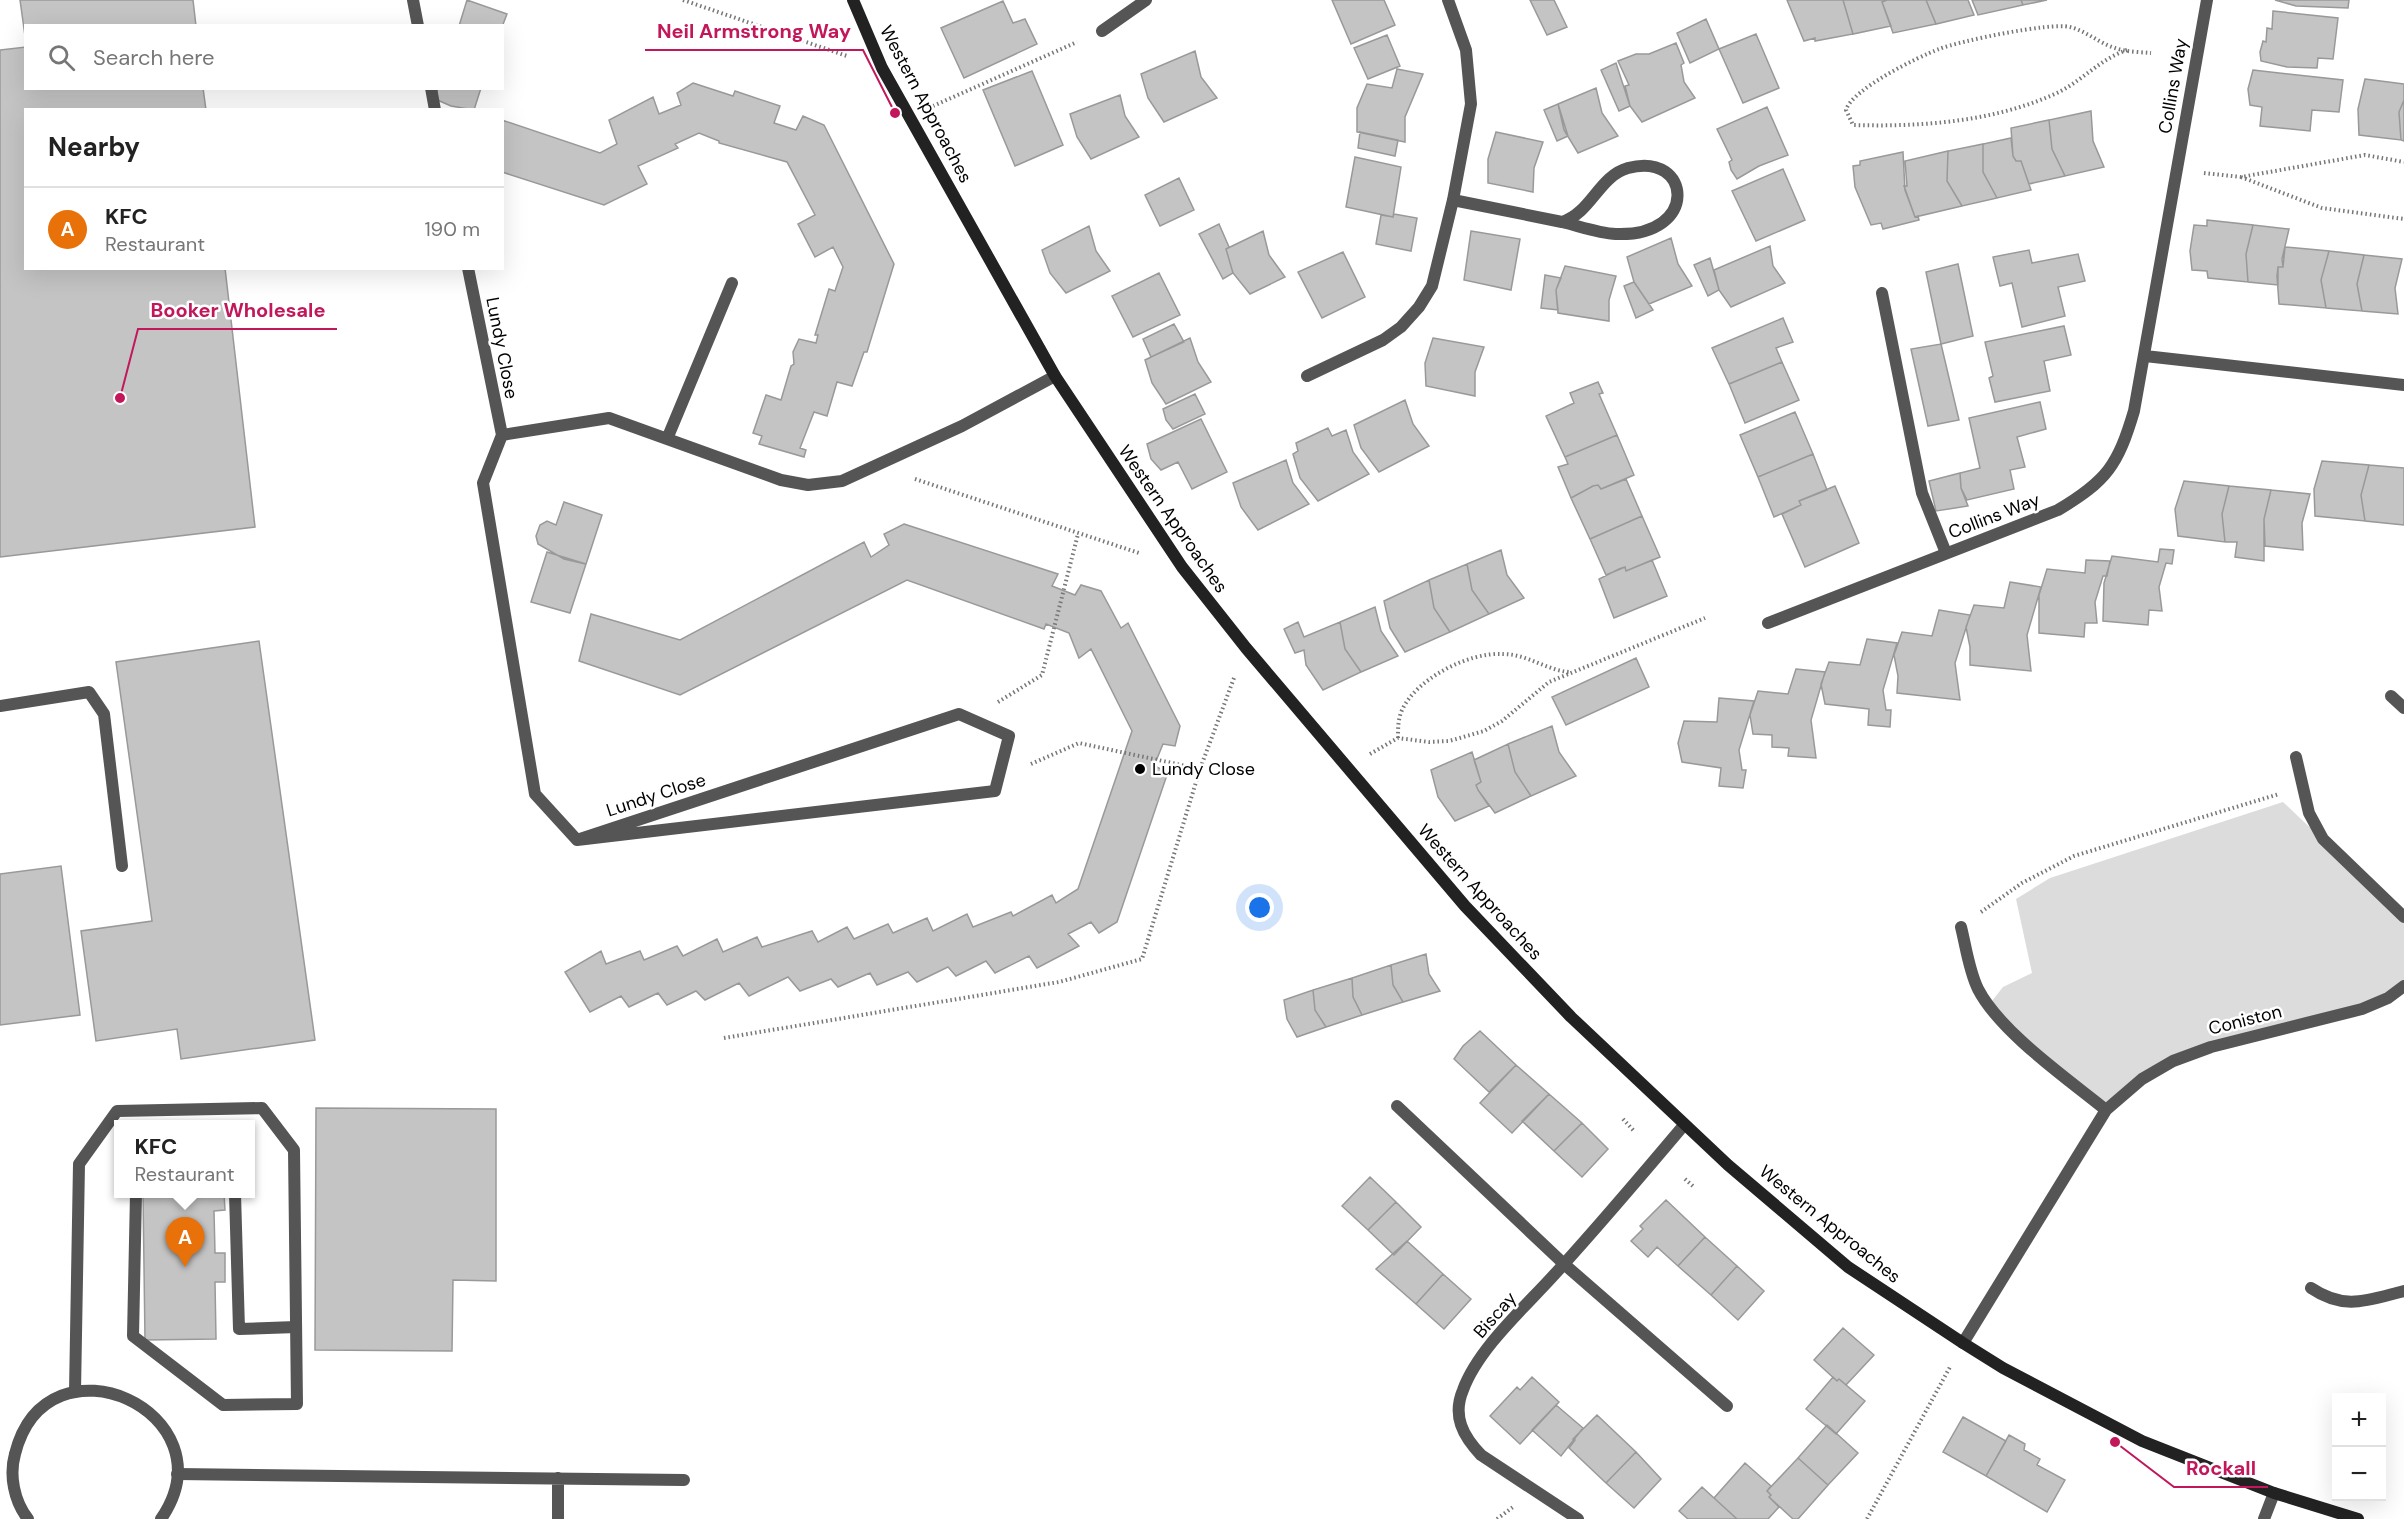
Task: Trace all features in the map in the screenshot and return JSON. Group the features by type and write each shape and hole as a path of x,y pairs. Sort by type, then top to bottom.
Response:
{"street":[{"path":"413,0 418,24"},
{"name":"Western Approaches","path":"853,0 882,68 1055,376 1182,567 1246,648 1347,768 1498,941 1570,1017 1684,1125 1848,1267 1963,1343 2013,1374 2142,1441 2274,1493 2358,1519"},
{"path":"1102,31 1146,0"},
{"path":"1307,376 1383,340 1401,327 1419,307 1432,286 1453,200 1471,104 1466,50 1448,0"},
{"name":"Collins Way","path":"1768,622 2058,510 2087,494 2109,472 2122,449 2134,411 2207,0"},
{"path":"431,90 435,108"},
{"path":"1453,200 1614,234 1634,233 1654,227 1671,217 1678,205 1678,193 1672,179 1663,170 1646,167 1628,168 1612,176 1573,219 1562,222"},
{"name":"Lundy Close","path":"468,270 502,435"},
{"path":"667,439 732,283"},
{"path":"1882,293 1922,493 1946,553"},
{"path":"2145,356 2404,385"},
{"path":"577,840 535,794 483,483 502,435 609,418 782,480 808,485 842,481 877,466 962,426 1055,376"},
{"path":"0,706 88,692 104,714 122,866"},
{"path":"2391,696 2404,708"},
{"name":"Lundy Close","path":"959,714 1009,736 995,791 577,840 959,714"},
{"path":"2296,757 2309,813 2323,839 2404,917"},
{"path":"1961,927 1977,988 1988,1006 2017,1036 2106,1110"},
{"name":"Coniston","path":"1963,1343 2106,1110 2142,1079 2173,1061 2211,1047 2362,1009 2388,998 2404,986"},
{"path":"1397,1106 1564,1264 1727,1406"},
{"path":"75,1392 79,1164 117,1111 262,1108 294,1150 297,1404 223,1405 133,1336 136,1198"},
{"name":"Biscay","path":"1578,1519 1481,1455 1468,1442 1461,1428 1458,1406 1462,1389 1494,1342 1684,1125"},
{"path":"235,1198 239,1329 296,1327"},
{"path":"2311,1288 2327,1299 2346,1302 2404,1290"},
{"path":"28,1519 14,1489 6,1464 18,1439 32,1418 51,1401 75,1392 108,1392 124,1396 146,1408 163,1426 173,1449 177,1474 173,1496 161,1519"},
{"path":"177,1474 684,1480"},
{"path":"558,1478 558,1519"},
{"path":"2264,1519 2274,1493"}],"path":[{"path":"683,0 882,68"},
{"path":"2127,50 2104,61 2057,93 1977,118 1899,126 1853,125 1846,111 1848,104 1874,84 1941,48 2027,30 2054,26 2070,27 2115,48 2151,53"},
{"path":"909,117 1102,31"},
{"path":"2241,177 2352,156 2383,156 2404,162"},
{"path":"2177,168 2241,177 2322,208 2404,219"},
{"path":"877,466 1182,567"},
{"path":"969,719 1042,675 1078,534"},
{"path":"1347,768 1398,738 1429,742 1467,738 1502,721 1549,682 1705,618"},
{"path":"724,1038 1059,982 1142,959 1200,769 1246,648"},
{"path":"1398,738 1402,710 1415,693 1434,677 1467,661 1485,655 1509,654 1530,659 1558,671 1572,672"},
{"path":"998,778 1079,743 1200,769"},
{"path":"1961,927 2022,883 2074,856 2302,787"},
{"path":"1623,1119 1634,1131"},
{"path":"1685,1179 1694,1187"},
{"path":"1867,1519 1963,1343"}],"shaded area":[{"path":"2283,802 2404,917 2404,986 2388,998 2173,1061 2106,1110 1988,1006 2003,987 2032,973 2016,899 2050,878"}],"building":[{"path":"20,0 193,0 196,24 24,24 24,29"},
{"path":"467,0 507,14 503,24 460,24"},
{"path":"1332,0 1384,0 1395,25 1351,44"},
{"path":"1530,0 1554,0 1567,27 1547,35"},
{"path":"1787,0 1843,0 1853,34 1804,41"},
{"path":"1843,0 1887,0 1882,2 1891,26 1853,34"},
{"path":"1926,0 1936,24 1893,33 1882,2"},
{"path":"1926,0 1968,0 1974,15 1936,24"},
{"path":"1972,0 2021,0 2023,5 1978,15"},
{"path":"2021,0 2047,0 2023,5"},
{"path":"2275,0 2349,0 2348,8 2296,6"},
{"path":"1003,1 1013,23 1025,19 1037,44 964,78 941,28"},
{"path":"2273,11 2338,18 2333,59 2318,58 2317,68 2287,67 2261,61 2260,52 2263,41 2266,42 2267,28 2272,29"},
{"path":"1706,19 1719,49 1690,63 1677,33"},
{"path":"1756,34 1779,88 1743,103 1719,49"},
{"path":"1387,35 1400,66 1368,79 1354,48"},
{"path":"1676,43 1684,63 1681,65 1684,82 1695,98 1642,122 1630,106 1625,86 1629,85 1618,61 1636,54 1649,54"},
{"path":"24,47 24,90 203,90 206,108 24,108 24,270 225,270 255,527 0,557 0,50"},
{"path":"1195,51 1201,77 1217,98 1164,122 1148,98 1141,74"},
{"path":"1616,63 1630,106 1619,111 1601,70"},
{"path":"1397,69 1423,74 1405,117 1405,142 1357,132 1357,108 1367,84 1392,88"},
{"path":"2253,70 2343,80 2339,112 2312,110 2310,131 2260,126 2262,107 2250,105 2248,89"},
{"path":"1032,71 1063,145 1015,166 983,90"},
{"path":"2365,79 2404,84 2404,100 2399,112 2401,140 2359,135 2358,109"},
{"path":"693,83 733,96 735,91 780,106 774,123 796,130 803,116 824,125 894,264 867,352 864,352 852,386 837,382 827,416 814,412 800,448 806,450 804,457 759,444 762,436 753,433 766,395 781,400 791,366 794,364 793,352 799,339 816,343 818,335 815,335 829,289 835,291 843,267 833,247 815,257 798,224 815,215 787,162 719,143 699,133 675,144 678,148 638,166 647,184 604,205 504,173 504,121 600,153 617,144 609,120 653,97 659,114 681,105 677,93"},
{"path":"1596,88 1602,113 1618,136 1578,153 1564,130 1558,104"},
{"path":"437,90 480,90 475,108 451,106 435,99"},
{"path":"1120,95 1125,116 1139,137 1091,159 1077,137 1070,114"},
{"path":"2404,100 2404,141 2401,140 2399,112"},
{"path":"1558,104 1568,136 1557,141 1544,110"},
{"path":"1767,107 1788,155 1759,166 1737,179 1731,170 1729,162 1732,160 1717,129"},
{"path":"2091,111 2093,141 2104,167 2065,176 2052,149 2049,120"},
{"path":"2049,120 2052,149 2065,176 2029,184 2021,161 2016,161 2013,156 2011,128"},
{"path":"1360,132 1398,140 1395,156 1358,148"},
{"path":"1496,132 1543,142 1534,168 1533,192 1488,183 1488,159"},
{"path":"2011,138 2013,156 2016,161 2021,161 2031,190 1997,198 1983,172 1983,144"},
{"path":"1983,144 1983,172 1997,198 1962,206 1947,181 1948,151"},
{"path":"1948,151 1947,181 1962,206 1915,217 1904,186 1907,186 1905,161"},
{"path":"1903,152 1905,190 1915,217 1918,216 1919,220 1883,229 1881,223 1871,225 1855,187 1853,166 1860,165 1860,161"},
{"path":"1355,157 1401,167 1393,217 1346,207"},
{"path":"1783,169 1805,220 1756,241 1732,191"},
{"path":"1179,178 1194,210 1160,226 1145,195"},
{"path":"1394,214 1417,218 1411,251 1376,244 1381,215 1393,217"},
{"path":"2207,220 2253,225 2246,254 2248,282 2208,278 2207,271 2192,270 2190,251 2194,225 2207,226"},
{"path":"1219,224 1229,247 1226,249 1233,273 1223,279 1199,234"},
{"path":"2253,225 2289,229 2282,259 2283,267 2278,267 2278,285 2248,282 2246,254"},
{"path":"1089,226 1096,251 1110,271 1066,293 1050,273 1042,250"},
{"path":"1263,231 1269,255 1285,277 1250,294 1233,273 1226,249"},
{"path":"1471,231 1520,239 1511,290 1464,280"},
{"path":"1671,238 1678,264 1692,286 1649,304 1634,282 1627,257"},
{"path":"1770,246 1773,266 1785,283 1731,307 1719,290 1714,270"},
{"path":"2285,247 2329,251 2321,280 2326,308 2279,304 2277,276 2278,267 2283,267"},
{"path":"2029,250 2032,263 2078,254 2085,281 2058,287 2065,316 2022,327 2012,283 2000,286 1993,257"},
{"path":"2329,251 2364,255 2357,284 2362,311 2326,308 2321,280"},
{"path":"1343,252 1365,297 1322,318 1298,272"},
{"path":"2364,255 2402,259 2395,288 2398,314 2362,311 2357,284"},
{"path":"1710,258 1719,290 1708,296 1694,265"},
{"path":"1958,264 1973,336 1941,344 1926,272"},
{"path":"1565,266 1616,276 1609,300 1609,321 1558,313 1556,290"},
{"path":"1159,273 1180,315 1133,337 1112,296"},
{"path":"1545,275 1561,278 1556,290 1558,310 1541,308"},
{"path":"1634,282 1653,310 1636,318 1624,286"},
{"path":"1783,318 1793,342 1776,348 1782,362 1729,384 1712,348"},
{"path":"1174,324 1184,342 1151,357 1143,339"},
{"path":"2064,326 2071,355 2044,361 2050,391 1995,402 1989,378 1993,376 1985,342"},
{"path":"1190,338 1198,362 1211,382 1166,404 1152,383 1145,360"},
{"path":"1433,338 1484,347 1475,372 1475,396 1426,386 1425,363"},
{"path":"1941,344 1959,420 1928,426 1911,349"},
{"path":"1782,362 1799,400 1745,423 1729,384"},
{"path":"1598,382 1603,393 1599,394 1617,435 1565,457 1546,416 1574,403 1570,393"},
{"path":"1195,394 1205,414 1173,429 1166,420 1163,409"},
{"path":"1405,400 1413,424 1429,446 1379,472 1361,448 1354,425"},
{"path":"2040,402 2046,429 2017,437 2025,467 2010,470 2014,489 1967,500 1961,488 1960,473 1980,468 1969,418"},
{"path":"1795,412 1813,454 1758,477 1740,435"},
{"path":"1201,419 1227,472 1192,489 1178,462 1161,470 1151,459 1147,444"},
{"path":"1328,428 1332,436 1346,430 1353,452 1369,474 1318,501 1300,478 1293,454 1298,451 1296,443"},
{"path":"1617,435 1634,475 1601,489 1598,485 1593,486 1571,498 1558,467 1568,464 1565,457"},
{"path":"1813,454 1827,490 1799,501 1801,505 1774,517 1758,477"},
{"path":"1286,460 1293,483 1309,504 1258,530 1241,507 1233,483"},
{"path":"2322,461 2369,465 2361,495 2365,521 2315,516 2314,489"},
{"path":"2369,465 2404,468 2404,525 2365,521 2361,495"},
{"path":"1960,473 1961,488 1968,506 1936,511 1929,481"},
{"path":"1626,479 1642,516 1590,539 1571,498 1593,486 1598,485 1601,489"},
{"path":"2184,481 2229,486 2222,514 2225,542 2178,536 2175,509"},
{"path":"1835,486 1859,543 1805,567 1782,514 1801,505 1799,501"},
{"path":"2229,486 2271,490 2264,519 2264,561 2235,557 2237,542 2225,542 2222,514"},
{"path":"2271,490 2310,494 2302,523 2303,550 2265,546 2264,519"},
{"path":"564,502 602,515 586,564 564,559 538,544 536,536 540,525 547,521 556,525"},
{"path":"1642,516 1660,557 1626,571 1625,567 1606,575 1590,539"},
{"name":"Lundy Close","path":"904,524 1058,574 1052,586 1075,595 1081,585 1101,591 1121,628 1128,623 1180,726 1175,746 1163,744 1154,766 1168,772 1117,922 1099,933 1091,922 1068,934 1079,946 1037,968 1029,956 995,973 986,961 956,976 948,967 917,982 908,972 877,985 870,973 838,987 831,979 800,991 788,977 749,996 739,983 705,1000 696,991 667,1005 658,993 629,1007 621,996 590,1012 565,972 601,951 606,964 640,951 644,960 677,946 683,956 717,939 723,952 757,937 762,947 812,931 818,942 847,927 854,939 888,924 893,933 927,918 933,931 967,914 973,927 1011,912 1013,916 1052,895 1056,903 1078,889 1132,731 1091,649 1079,658 1069,633 1046,624 1044,629 907,580 680,695 579,661 591,614 680,640 864,542 871,557 889,545 884,534"},
{"path":"2160,549 2174,550 2172,564 2166,563 2159,587 2162,611 2149,610 2148,625 2103,621 2104,583 2112,556 2158,562"},
{"path":"1501,550 1507,575 1524,598 1489,614 1472,590 1467,564"},
{"path":"547,552 586,564 570,613 531,602"},
{"path":"1652,560 1667,596 1614,618 1599,579 1619,569 1625,567 1626,571"},
{"path":"2086,560 2110,561 2107,576 2103,576 2095,602 2097,623 2085,623 2084,637 2039,633 2039,595 2047,569 2085,573"},
{"path":"1467,564 1472,590 1489,614 1450,632 1434,608 1429,580"},
{"path":"1429,580 1434,608 1450,632 1405,652 1390,628 1384,601"},
{"path":"2010,582 2041,587 2027,635 2031,671 1970,665 1970,647 1966,627 1974,605 2004,608"},
{"path":"1375,607 1381,631 1398,656 1361,672 1345,649 1340,622"},
{"path":"1939,610 1970,615 1955,663 1960,700 1897,693 1898,676 1894,655 1902,632 1932,636"},
{"path":"1298,622 1304,637 1340,622 1345,649 1361,672 1323,690 1306,665 1304,650 1295,653 1284,629"},
{"path":"1867,639 1897,643 1883,690 1886,710 1891,710 1890,727 1868,725 1869,709 1825,704 1821,684 1829,662 1860,665"},
{"path":"259,641 315,1040 181,1059 177,1029 96,1041 81,931 152,921 116,662"},
{"path":"1636,658 1649,687 1566,725 1552,697"},
{"path":"1796,669 1825,672 1811,720 1816,758 1788,756 1789,748 1772,747 1772,735 1753,734 1750,715 1758,691 1788,694"},
{"path":"1719,698 1754,701 1739,750 1742,770 1746,770 1743,788 1719,786 1721,768 1682,762 1678,743 1684,721 1717,722"},
{"path":"1552,726 1559,752 1576,776 1531,796 1515,772 1508,744"},
{"path":"1508,744 1515,772 1531,796 1495,813 1476,785 1481,782 1474,760"},
{"path":"1472,752 1481,782 1476,785 1489,806 1455,821 1438,797 1431,770"},
{"path":"61,866 80,1015 0,1025 0,874"},
{"path":"1426,954 1429,974 1440,991 1403,1002 1393,985 1391,965"},
{"path":"1391,965 1393,985 1403,1002 1362,1015 1353,997 1352,978"},
{"path":"1352,978 1353,997 1362,1015 1326,1027 1315,1010 1313,990"},
{"path":"1313,990 1315,1010 1326,1027 1297,1037 1287,1019 1284,1000"},
{"path":"1480,1031 1516,1065 1489,1092 1454,1059 1463,1046"},
{"path":"1516,1065 1549,1094 1512,1133 1480,1103"},
{"path":"1549,1094 1582,1123 1554,1151 1522,1121"},
{"path":"316,1108 496,1109 496,1281 453,1280 452,1351 315,1350"},
{"path":"1582,1123 1608,1149 1582,1177 1554,1151"},
{"path":"1370,1177 1396,1202 1368,1230 1342,1206"},
{"path":"143,1198 224,1198 225,1210 214,1211 215,1253 225,1253 225,1282 215,1282 216,1339 145,1340"},
{"path":"1666,1200 1705,1237 1678,1266 1657,1247 1648,1257 1631,1241 1643,1229 1640,1226"},
{"path":"1396,1202 1421,1227 1394,1255 1368,1230"},
{"path":"1705,1237 1737,1266 1711,1295 1678,1266"},
{"path":"1407,1241 1443,1274 1416,1304 1376,1269"},
{"path":"1737,1266 1764,1291 1738,1320 1711,1295"},
{"path":"1443,1274 1471,1299 1444,1329 1416,1304"},
{"path":"1843,1328 1874,1355 1846,1385 1839,1379 1837,1381 1814,1360"},
{"path":"1532,1377 1559,1402 1520,1444 1490,1416 1517,1387 1520,1390"},
{"path":"1833,1377 1837,1381 1839,1379 1865,1401 1836,1434 1806,1409"},
{"path":"1556,1405 1583,1428 1561,1456 1532,1430"},
{"path":"1597,1415 1636,1452 1606,1483 1569,1448 1575,1440 1573,1439"},
{"path":"1963,1417 2006,1441 1986,1476 1943,1452"},
{"path":"1827,1425 1858,1453 1828,1485 1798,1458"},
{"path":"2009,1435 2025,1444 2024,1450 2040,1459 2037,1465 2065,1480 2047,1512 1986,1476"},
{"path":"1636,1452 1661,1479 1634,1508 1606,1483"},
{"path":"1798,1458 1828,1485 1798,1519 1793,1519 1769,1497 1771,1495 1767,1491"},
{"path":"1745,1463 1771,1486 1767,1491 1771,1495 1769,1497 1779,1507 1768,1519 1737,1519 1714,1498"},
{"path":"1702,1487 1737,1519 1688,1519 1679,1511"}],"place":[{"name":"Neil Armstrong Way","path":"895,113"},
{"name":"Booker Wholesale","path":"120,398"},
{"name":"Lundy Close","path":"1140,769"},
{"name":"KFC","path":"185,1267"},
{"name":"Rockall","path":"2115,1442"}]}
